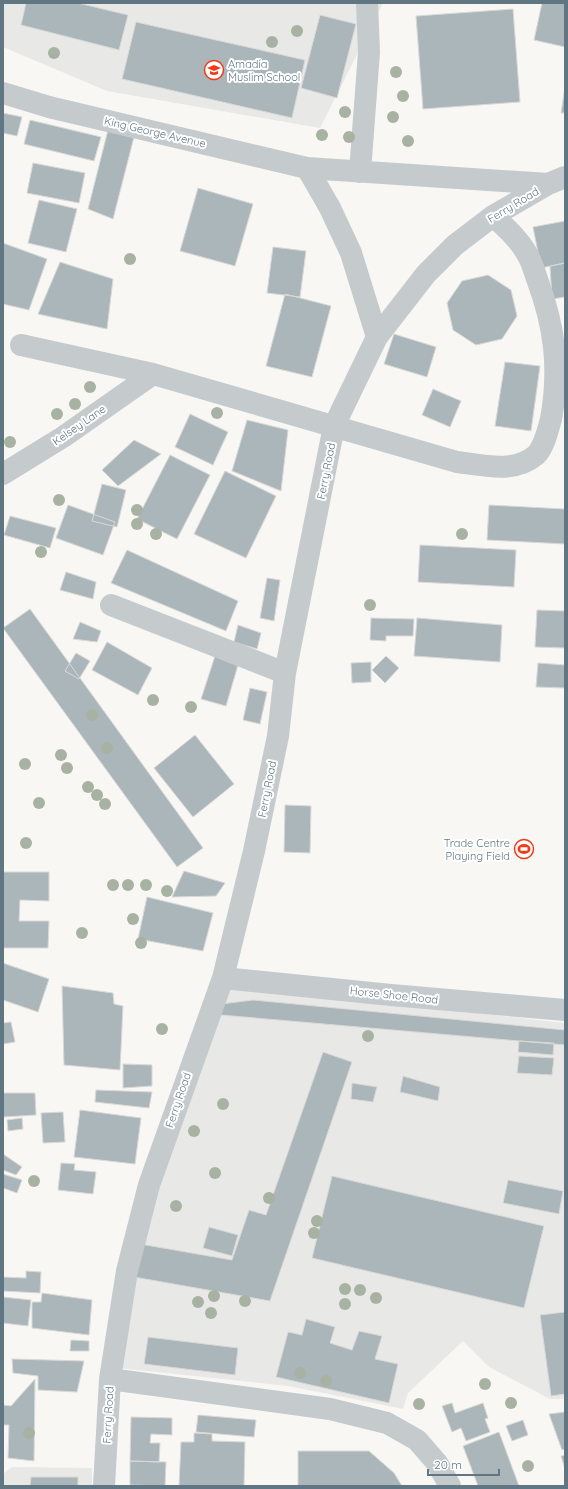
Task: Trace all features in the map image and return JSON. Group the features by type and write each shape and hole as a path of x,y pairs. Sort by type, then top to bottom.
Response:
{"street":[{"path":"360,172 369,52 367,3"},
{"name":"King George Avenue","path":"3,93 49,107 307,168 360,172 556,180"},
{"path":"307,168 330,208 351,253 377,336"},
{"name":"Ferry Road","path":"104,1486 110,1379 127,1271 149,1185 223,978 254,851 278,736 285,673 334,426 377,336 426,274 455,244 493,216 556,180"},
{"path":"21,345 153,374 457,462 498,467 517,465 536,454 548,433 556,391 555,346 549,316 528,254 512,234 493,216"},
{"name":"Kelsey Lane","path":"3,474 63,437 153,374"},
{"path":"110,605 285,673"},
{"name":"Horse Shoe Road","path":"223,978 391,995 565,1010"},
{"path":"110,1379 330,1409 387,1423 417,1440 437,1463 450,1486"}],"shaded area":[{"path":"3,3 383,3 320,128 107,91 3,47"},
{"path":"239,970 387,1003 565,1023 565,1399 550,1399 489,1367 463,1341 408,1393 403,1409 288,1386 108,1367 150,1177 205,1036"},
{"path":"12,1467 92,1468 92,1486 3,1486 3,1474"}],"building":[{"path":"26,3 78,3 128,15 119,50 21,25"},
{"path":"542,3 565,3 565,47 534,40"},
{"path":"513,9 520,102 423,109 416,16"},
{"path":"320,15 356,24 337,98 301,88"},
{"name":"Amadia Muslim School","path":"136,22 305,60 292,118 122,79"},
{"path":"565,87 565,113 561,113"},
{"path":"3,113 22,117 17,136 3,133"},
{"path":"30,120 101,137 94,161 24,144"},
{"path":"108,130 134,137 113,219 88,209"},
{"path":"33,163 85,173 79,203 27,193"},
{"path":"198,188 253,204 235,266 180,251"},
{"path":"39,200 77,209 66,252 28,243"},
{"path":"565,221 565,263 541,268 533,227"},
{"path":"3,243 47,259 29,310 3,304"},
{"path":"273,247 306,251 300,297 267,293"},
{"path":"60,262 113,279 107,329 38,314"},
{"path":"565,263 565,297 552,299 550,266"},
{"path":"488,275 511,290 517,316 502,339 476,345 453,330 447,303 462,281"},
{"path":"285,294 331,306 312,377 266,366"},
{"path":"394,334 436,347 427,377 384,364"},
{"path":"505,362 540,366 531,431 495,426"},
{"path":"433,389 461,401 450,427 422,415"},
{"path":"190,414 228,432 213,465 175,447"},
{"path":"247,420 288,430 281,491 232,471"},
{"path":"134,440 161,454 118,486 102,470"},
{"path":"170,455 210,475 177,539 137,519"},
{"path":"225,471 276,496 246,558 194,534"},
{"path":"102,484 126,490 117,527 92,521"},
{"path":"68,505 115,522 103,555 56,538"},
{"path":"489,505 565,509 565,544 487,540"},
{"path":"10,516 56,528 50,548 4,535"},
{"path":"420,545 516,550 514,587 418,582"},
{"path":"127,550 238,601 226,631 111,583"},
{"path":"66,572 96,582 93,599 60,590"},
{"path":"267,578 280,580 274,621 260,618"},
{"path":"30,609 203,848 177,867 3,628"},
{"path":"537,610 565,611 565,648 535,647"},
{"path":"371,618 414,619 413,636 386,636 386,641 370,640"},
{"path":"417,618 502,625 500,662 414,656"},
{"path":"80,622 101,631 97,642 73,639"},
{"path":"238,625 261,633 257,649 234,642"},
{"path":"107,642 152,668 138,695 92,670"},
{"path":"76,653 90,661 79,679 65,671"},
{"path":"215,656 238,665 226,706 201,699"},
{"path":"386,656 399,668 385,683 372,670"},
{"path":"371,662 371,682 352,683 351,663"},
{"path":"538,663 565,665 565,688 536,687"},
{"path":"250,688 267,692 260,724 243,720"},
{"path":"195,735 234,784 193,817 154,768"},
{"path":"285,805 311,806 310,853 284,852"},
{"path":"184,871 225,883 216,896 172,897"},
{"path":"3,872 49,872 49,901 20,900 19,921 49,921 48,948 3,948"},
{"path":"147,897 213,913 203,951 138,939"},
{"path":"3,963 49,979 38,1012 3,1000"},
{"path":"62,986 113,993 114,1004 123,1006 120,1070 64,1065"},
{"path":"253,1000 565,1030 565,1045 221,1015 213,1005"},
{"path":"11,1022 15,1042 3,1044 3,1023"},
{"path":"519,1041 554,1043 553,1055 518,1052"},
{"path":"323,1052 352,1062 270,1301 134,1277 140,1244 232,1260 249,1210 266,1215"},
{"path":"519,1056 554,1058 552,1075 517,1073"},
{"path":"123,1064 152,1065 152,1086 123,1088"},
{"path":"403,1076 440,1087 438,1101 400,1092"},
{"path":"352,1083 377,1087 373,1102 351,1099"},
{"path":"96,1090 152,1092 149,1108 95,1102"},
{"path":"3,1093 35,1093 36,1115 3,1117"},
{"path":"80,1110 141,1118 135,1164 74,1157"},
{"path":"63,1112 65,1142 43,1143 41,1113"},
{"path":"22,1118 23,1129 8,1131 7,1120"},
{"path":"3,1154 22,1167 16,1175 3,1170"},
{"path":"61,1163 75,1164 74,1170 96,1172 93,1194 58,1190"},
{"path":"3,1174 22,1180 17,1193 3,1188"},
{"path":"332,1176 544,1226 524,1308 312,1258"},
{"path":"508,1180 563,1191 559,1214 503,1203"},
{"path":"209,1227 238,1235 232,1256 203,1248"},
{"path":"26,1271 41,1272 40,1293 3,1291 3,1277 26,1278"},
{"path":"42,1293 92,1300 89,1335 32,1328 32,1302 41,1302"},
{"path":"3,1297 31,1300 28,1326 3,1323"},
{"path":"565,1312 565,1394 551,1396 540,1315"},
{"path":"306,1319 335,1327 330,1343 352,1350 359,1331 382,1336 375,1359 398,1364 389,1403 276,1377 288,1332 302,1335"},
{"path":"148,1337 238,1348 235,1375 144,1364"},
{"path":"71,1340 89,1341 89,1351 70,1351"},
{"path":"12,1359 84,1361 77,1392 38,1390 38,1376 13,1373"},
{"path":"35,1379 34,1461 8,1458 9,1425 3,1425 3,1405 11,1406"},
{"path":"452,1403 455,1413 483,1403 488,1418 485,1419 490,1432 466,1441 461,1428 452,1432 442,1406"},
{"path":"565,1412 565,1449 562,1450 549,1414"},
{"path":"198,1415 256,1420 254,1437 196,1432"},
{"path":"131,1417 172,1418 172,1435 151,1434 150,1443 160,1443 159,1462 130,1461"},
{"path":"523,1420 528,1435 512,1441 506,1426"},
{"path":"499,1432 519,1486 478,1486 463,1446"},
{"path":"194,1433 212,1434 212,1441 245,1442 244,1486 179,1486 181,1442 194,1442"},
{"path":"298,1451 369,1451 394,1473 402,1486 298,1486"},
{"path":"565,1455 565,1469 561,1456"},
{"path":"130,1461 166,1462 165,1486 130,1485"},
{"path":"31,1477 78,1477 78,1486 30,1486"}],"place":[{"name":"Amadia Muslim School","path":"214,70"},
{"name":"Trade Centre Playing Field","path":"524,849"}]}
